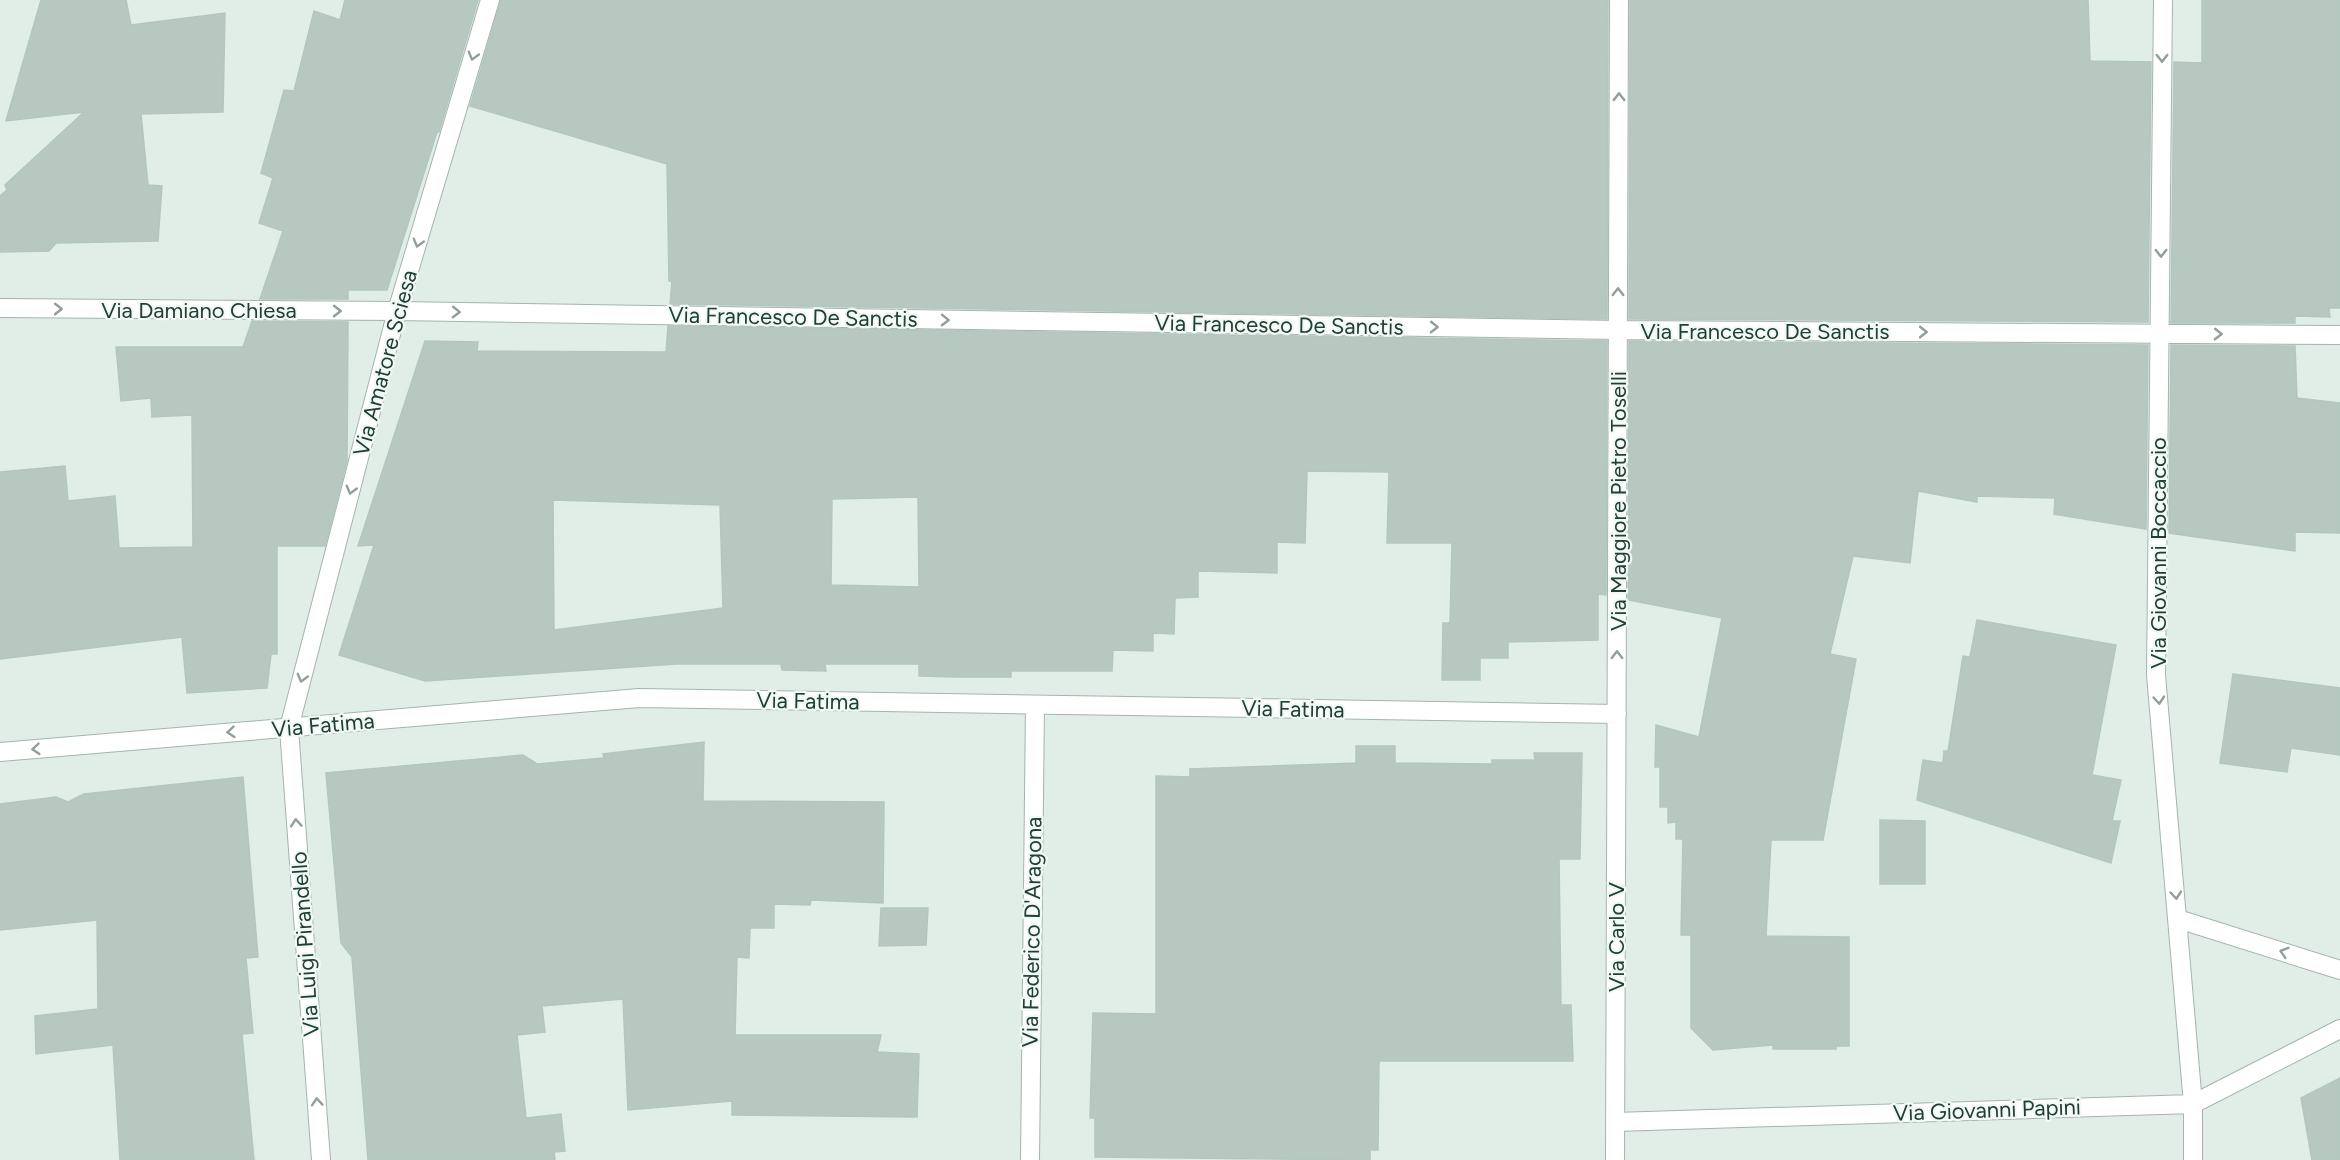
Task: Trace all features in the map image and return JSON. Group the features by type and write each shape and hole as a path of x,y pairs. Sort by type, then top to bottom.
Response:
{"street":[{"name":"Via Amatore Sciesa","path":"289,728 397,311 489,0"},
{"name":"Via Maggiore Pietro Toselli","path":"1617,714 1619,0"},
{"name":"Via Giovanni Boccaccio","path":"2163,0 2157,675 2193,1104 2193,1160"},
{"name":"Via Damiano Chiesa","path":"0,308 397,311"},
{"name":"Via Francesco De Sanctis","path":"397,311 1618,330 2340,335"},
{"name":"Via Fatima","path":"0,752 639,698 1617,714"},
{"name":"Via Federico D'Aragona","path":"1030,1160 1035,705"},
{"name":"Via Carlo V","path":"1615,1160 1617,714"},
{"name":"Via Luigi Pirandello","path":"289,728 321,1160"},
{"path":"2178,919 2340,970"},
{"name":"Via Giovanni Papini","path":"1616,1122 2193,1104 2340,1029"}],"building":[{"path":"41,0 126,0 131,25 225,13 223,112 141,114 148,185 162,186 158,241 56,243 49,251 0,252 0,196 7,190 5,185 84,112 6,121"},
{"path":"345,0 478,0 439,132 437,132 387,290 348,290 348,299 260,299 283,231 259,223 273,178 261,173 284,90 294,91 314,11 340,20"},
{"path":"501,0 1608,0 1607,319 670,304 672,282 669,281 667,164 470,106"},
{"path":"1630,0 2088,0 2090,61 2151,62 2148,322 1629,319"},
{"path":"2202,0 2340,0 2340,308 2329,308 2330,317 2295,316 2295,323 2171,323 2174,62 2202,63"},
{"path":"252,321 348,322 347,461 325,546 277,546 277,654 271,654 267,688 187,693 182,637 0,659 0,472 65,466 68,501 115,496 119,548 193,547 192,415 152,417 151,398 121,401 116,347 243,347"},
{"path":"668,326 1607,341 1606,595 1598,594 1598,640 1508,642 1508,658 1480,658 1480,680 1442,680 1443,623 1450,623 1452,543 1387,543 1389,472 1307,471 1305,543 1277,542 1277,573 1198,571 1198,597 1175,598 1174,634 1153,633 1153,651 1113,650 1112,671 1011,671 1011,677 957,677 919,676 919,664 825,664 826,671 782,670 781,664 676,664 425,681 339,655 374,545 358,546 425,341 478,342 477,351 666,352","holes":["918,497 919,587 831,585 832,499","553,500 720,505 723,608 554,630"]},
{"path":"1629,341 2148,345 2146,529 2054,514 2055,498 1977,496 1977,502 1918,491 1910,563 1853,556 1830,654 1856,659 1823,840 1771,840 1766,936 1849,937 1849,1046 1836,1046 1836,1049 1773,1049 1773,1045 1713,1050 1691,1028 1691,935 1681,935 1683,839 1676,839 1676,822 1668,823 1668,807 1660,807 1660,767 1655,767 1656,725 1699,737 1722,618 1628,600"},
{"path":"2171,345 2295,346 2297,398 2340,403 2340,533 2295,532 2295,551 2169,533"},
{"path":"1977,620 2116,645 2092,775 2121,780 2112,821 2120,821 2111,863 1917,800 1923,760 1943,763 1944,751 1948,751 1963,656 1970,657"},
{"path":"2233,674 2340,688 2340,755 2291,748 2287,772 2220,763"},
{"path":"704,742 703,801 884,802 883,903 811,900 810,905 774,904 774,928 750,928 749,958 737,957 735,1035 881,1035 877,1052 919,1054 917,1117 732,1115 732,1101 628,1110 623,999 542,1006 545,1032 517,1035 526,1118 561,1114 565,1151 554,1152 555,1160 368,1160 352,957 341,943 326,773 523,755 537,764 604,758 603,754"},
{"path":"1356,746 1395,746 1395,763 1492,764 1492,760 1535,760 1534,753 1582,753 1580,859 1559,859 1561,1005 1571,1005 1573,1061 1379,1061 1378,1150 1370,1150 1370,1160 1095,1157 1095,1118 1090,1118 1093,1013 1156,1014 1156,776 1190,777 1190,769 1356,763"},
{"path":"243,777 258,957 246,958 253,1033 242,1034 254,1160 120,1160 113,1045 36,1054 35,1016 98,1009 97,920 0,930 0,804 56,797 68,802 84,794"},
{"path":"1880,820 1925,821 1925,884 1880,884"},
{"path":"881,908 928,908 926,945 879,946"},
{"path":"2340,1078 2340,1160 2312,1160 2301,1098"}]}
